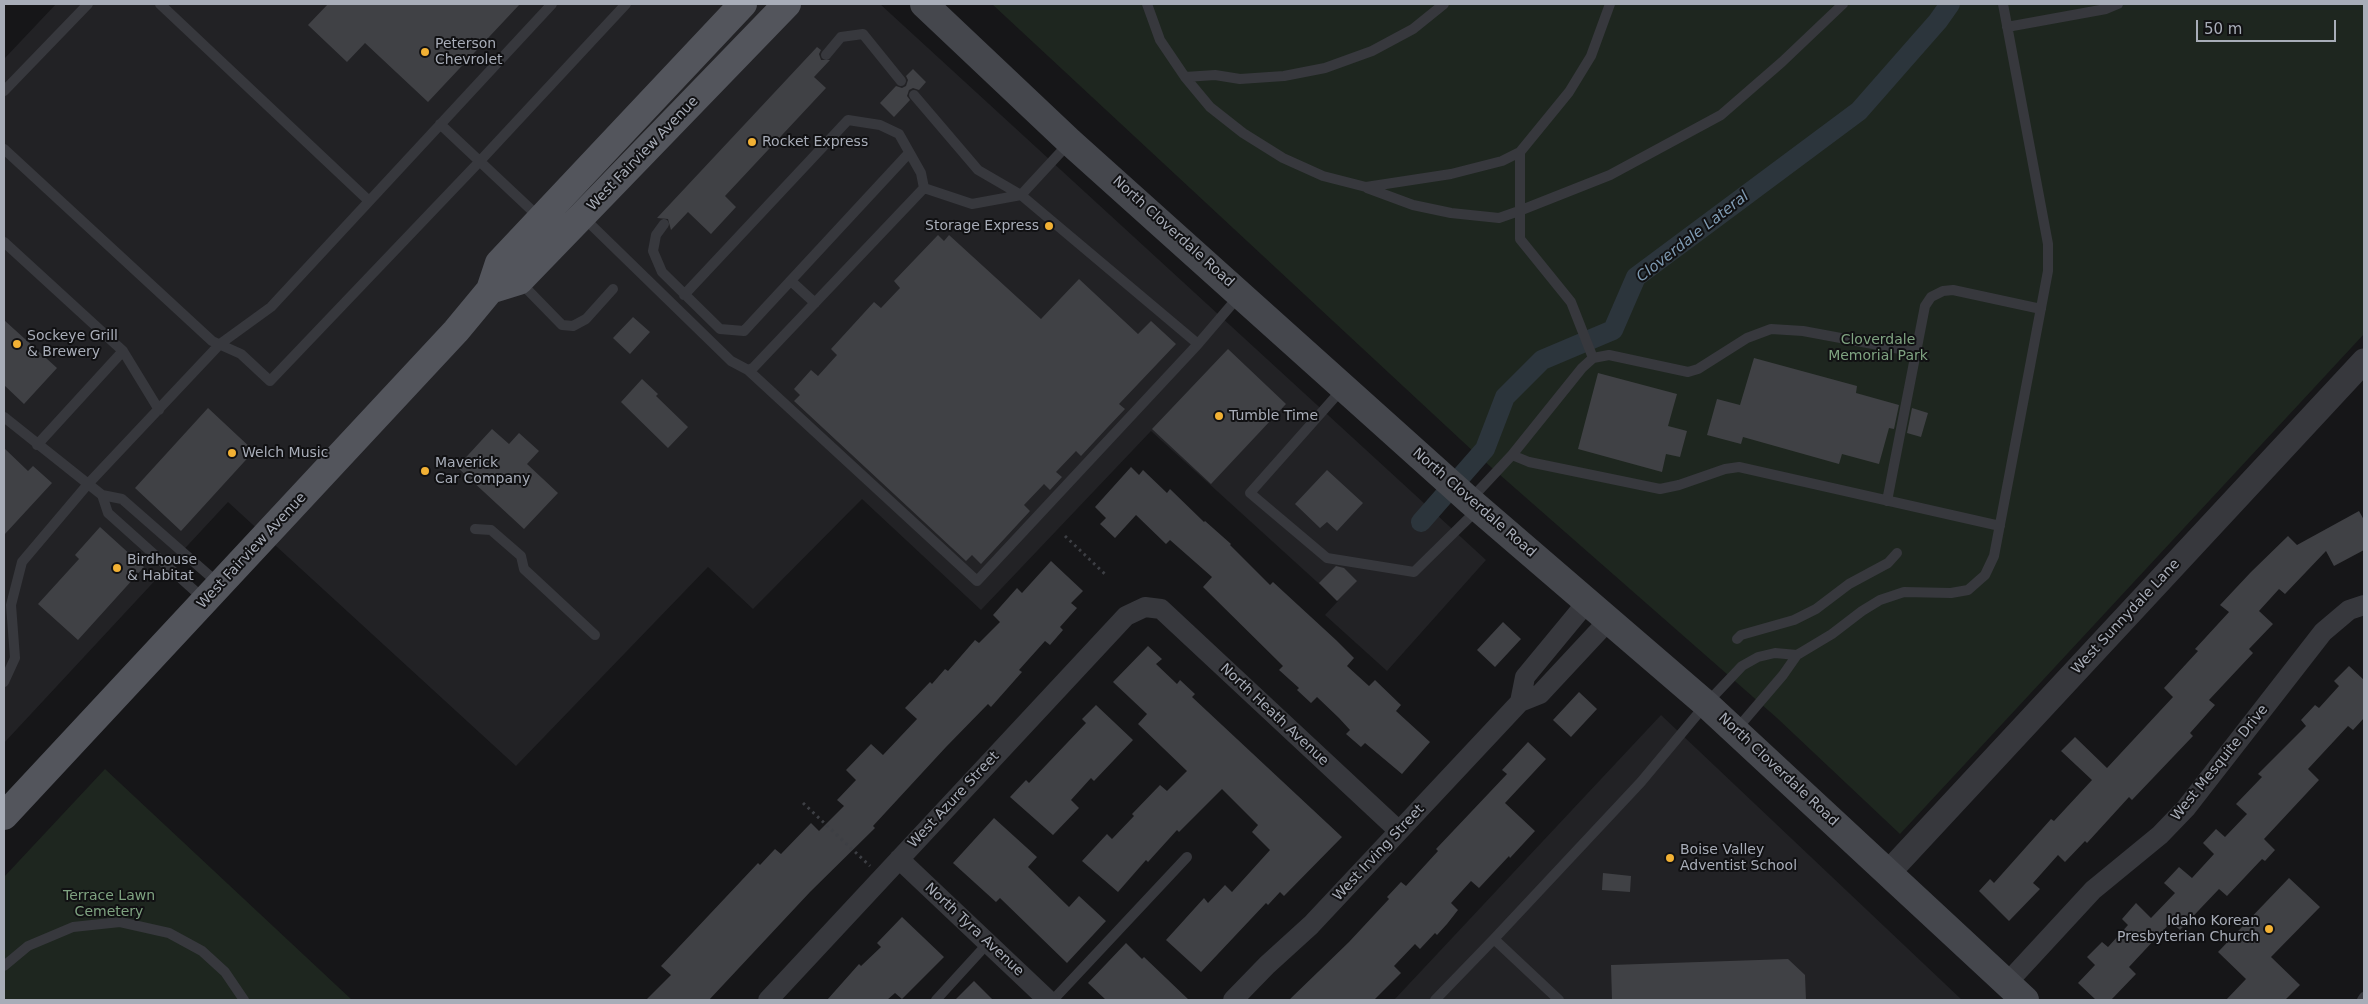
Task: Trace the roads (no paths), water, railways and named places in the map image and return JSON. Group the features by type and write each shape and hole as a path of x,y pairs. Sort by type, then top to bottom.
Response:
{"main road":[{"name":"West Fairview Avenue","path":"6,809 213,593 456,331 490,290 499,263 743,4"},
{"name":"West Fairview Avenue","path":"490,290 519,281 787,4"},
{"name":"North Cloverdale Road","path":"924,4 1070,142 1242,294 1474,505 1735,730 2016,992"}],"street":[{"name":"West Sunnydale Lane","path":"1888,873 2364,361"},
{"path":"1520,702 1525,677 1588,602"},
{"name":"West Mesquite Drive","path":"2016,992 2093,890 2160,835 2186,808 2323,632 2349,610 2364,604"},
{"name":"North Heath Avenue","path":"1145,607 1160,609 1399,831"},
{"name":"West Azure Street","path":"768,1000 1126,616 1145,607"},
{"name":"West Irving Street","path":"1233,1000 1267,965 1311,925 1520,702 1540,694 1609,620"},
{"name":"North Tyra Avenue","path":"899,859 1048,1000"}],"lane":[{"path":"4,91 88,4"},
{"path":"160,4 369,201"},
{"path":"4,682 15,658 11,605 22,562 88,484 220,344 271,307 552,4"},
{"path":"4,149 212,341 241,354 270,381 480,161 626,4"},
{"path":"1147,4 1160,40 1185,77 1210,107 1282,158 1323,176 1366,187 1413,205 1451,213 1499,218 1610,175 1721,115 1782,62 1843,4"},
{"path":"1185,77 1215,75 1240,78 1284,76 1325,68 1372,51 1413,29 1444,4"},
{"path":"1366,187 1451,174 1502,161 1520,152 1569,92 1586,63 1610,4"},
{"path":"1735,730 1783,675 1797,655 1832,634 1880,600 1904,592 1951,593 1968,590 1985,575 1994,556 2048,271 2048,244 2003,4"},
{"path":"2007,27 2106,9 2118,4"},
{"path":"826,54 841,37 863,34 901,81"},
{"path":"914,96 978,170 1021,195 1198,344"},
{"path":"684,294 848,120 880,125 899,134 922,173 924,188"},
{"path":"440,124 540,218"},
{"path":"924,188 972,204 1021,195 1070,142"},
{"path":"664,224 656,235 653,252 662,272 720,329 744,331 908,152"},
{"path":"1520,152 1520,239 1571,302 1593,358"},
{"path":"748,370 753,368 924,188"},
{"path":"582,216 731,361 748,370 977,581 1198,344 1242,294"},
{"path":"4,242 124,351 159,410"},
{"path":"519,281 562,325 573,326 586,319 613,289"},
{"path":"791,281 815,303"},
{"path":"1887,502 1924,306 1932,297 1943,291 1953,290 2041,308"},
{"path":"1344,387 1250,493 1327,558 1414,572 1474,505 1582,368 1593,358 1609,355 1688,372 1698,369 1747,338 1771,329 1803,331 1916,352"},
{"path":"37,445 124,351"},
{"path":"4,417 102,495 122,499 213,593"},
{"path":"1512,455 1529,462 1660,489 1679,485 1725,468 1739,467 1887,502 2000,526"},
{"path":"102,495 108,513 213,593"},
{"path":"475,529 491,530 521,556 524,569 595,635"},
{"path":"1737,639 1746,633 1794,620 1816,609 1849,584 1888,563 1897,553"},
{"path":"1435,1000 1641,782 1706,704 1742,666 1758,657 1775,653 1797,655"},
{"path":"1053,1000 1187,858"},
{"path":"4,966 28,946 73,927 120,922 169,933 202,952 225,972 244,1000"},
{"path":"1494,939 1559,1000"},
{"path":"936,1000 988,943"}],"waterway":[{"name":"Cloverdale Lateral","path":"1421,522 1485,449 1505,397 1542,360 1613,330 1636,277 1859,111 1938,21 1950,4"}],"place":[{"name":"Peterson Chevrolet","path":"425,52"},
{"name":"Rocket Express","path":"752,142"},
{"name":"Storage Express","path":"1049,226"},
{"name":"Sockeye Grill & Brewery","path":"17,344"},
{"name":"Tumble Time","path":"1219,416"},
{"name":"Welch Music","path":"232,453"},
{"name":"Maverick Car Company","path":"425,471"},
{"name":"Birdhouse & Habitat","path":"117,568"},
{"name":"Boise Valley Adventist School","path":"1670,858"},
{"name":"Idaho Korean Presbyterian Church","path":"2269,929"}],"park label":[{"name":"Cloverdale Memorial Park","path":"1878,348"},
{"name":"Terrace Lawn Cemetery","path":"109,904"}]}
